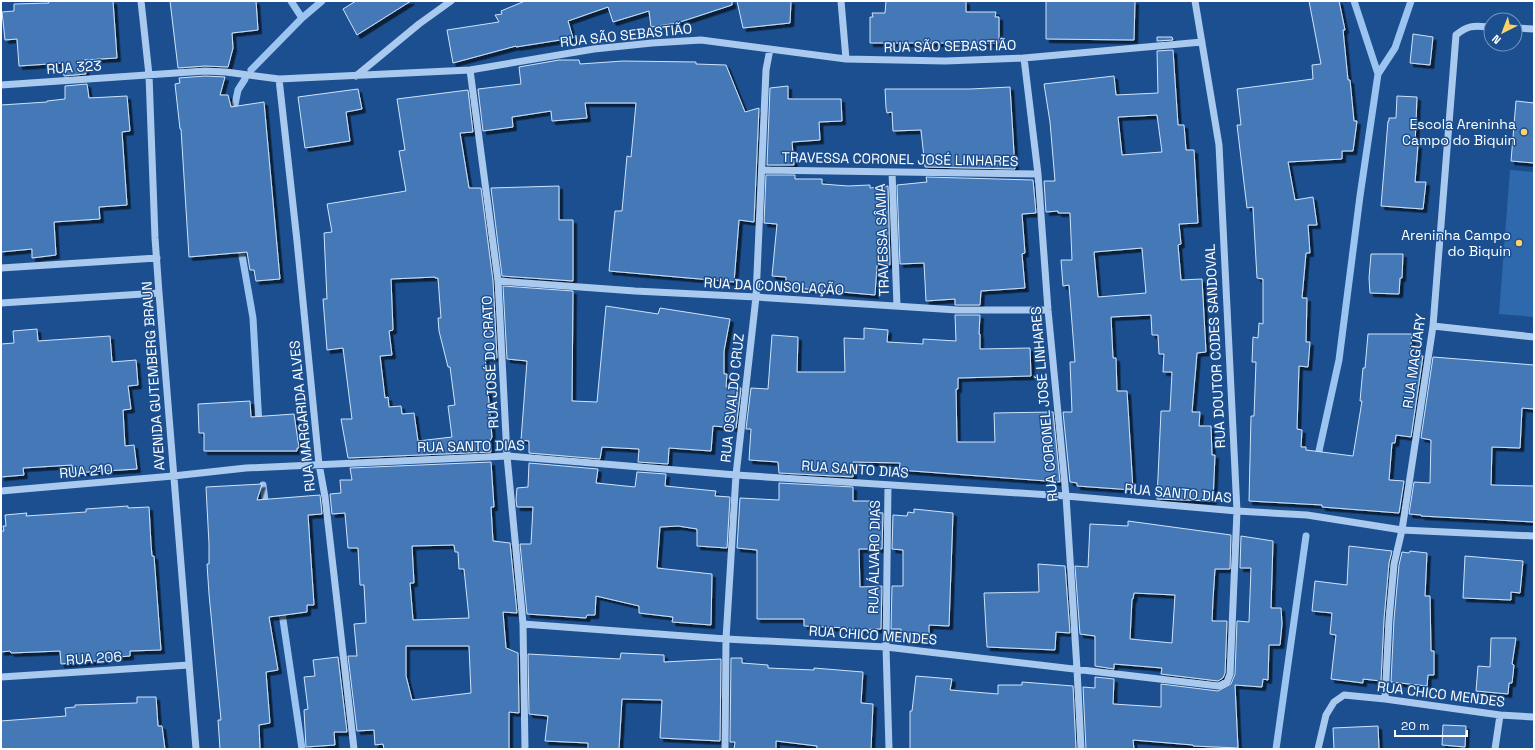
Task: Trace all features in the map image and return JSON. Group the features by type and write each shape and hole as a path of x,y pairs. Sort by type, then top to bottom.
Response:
{"street":[{"name":"AVENIDA GUTEMBERG BRAUN","path":"141,1 149,75 155,238 159,293 196,749"},
{"path":"356,76 419,24 451,1"},
{"path":"841,1 846,59"},
{"name":"RUA DOUTOR CODES SANDOVAL","path":"1195,1 1219,145 1237,511 1230,674 1227,682 1219,686"},
{"name":"RUA MAGUARY","path":"1385,700 1389,619 1394,564 1402,530 1433,326 1456,36 1465,28 1483,26"},
{"path":"1523,28 1534,29"},
{"name":"RUA SÃO SEBASTIÃO","path":"149,75 205,71 226,72 279,79 470,70 594,49 701,40 846,59 945,61 1024,58 1202,42"},
{"name":"RUA OSVALDO CRUZ","path":"725,749 726,639 736,475 756,297 766,70 770,49"},
{"name":"RUA CORONEL JOSÉ LINHARES","path":"1024,58 1038,174 1048,310 1066,496 1081,749"},
{"name":"RUA JOSÉ DO CRATO","path":"470,70 498,281 507,456 522,624 525,749"},
{"name":"RUA 323","path":"1,85 149,75"},
{"name":"RUA MARGARIDA ALVES","path":"279,79 319,464 325,497 354,749"},
{"name":"TRAVESSA CORONEL JOSÉ LINHARES","path":"762,170 1038,174"},
{"name":"TRAVESSA SÂMIA","path":"892,172 897,306"},
{"path":"1,268 157,258"},
{"name":"RUA DA CONSOLAÇÃO","path":"498,281 634,291 957,310 1048,310"},
{"path":"1,303 159,293"},
{"path":"1433,326 1534,337"},
{"name":"RUA SANTO DIAS","path":"173,476 246,468 507,456 736,475 1066,496 1237,511 1307,515 1402,530 1534,536"},
{"name":"RUA 210","path":"1,491 173,476"},
{"name":"RUA ÁLVARO DIAS","path":"888,484 886,647 889,749"},
{"name":"RUA CHICO MENDES","path":"522,624 726,639 886,647 1219,686"},
{"name":"RUA 206","path":"1,677 189,665"},
{"name":"RUA CHICO MENDES","path":"1318,749 1326,715 1334,702 1344,695 1500,715 1534,717"},
{"path":"1534,712 1534,717"},
{"path":"1496,749 1500,715"}],"shaded area":[{"name":"Areninha Campo do Biquin","path":"1510,170 1534,172 1534,317 1499,314"}],"building":[{"path":"48,1 113,1 117,58 84,60 86,74 64,76 63,63 19,66 17,39 5,40 2,12 14,11 14,4 49,3"},
{"path":"170,1 256,1 258,30 232,33 233,48 228,67 205,66 178,68"},
{"path":"356,1 411,1 357,35 343,9"},
{"path":"525,1 732,1 732,5 677,23 651,27 649,11 613,22 608,7 568,21 573,38 516,46 453,63 447,30 499,22 495,15 502,14 501,11"},
{"path":"737,1 791,1 790,23 743,28"},
{"path":"886,1 966,1 966,12 996,12 995,17 999,17 999,43 870,43 870,17 873,17 872,13 885,13"},
{"path":"1046,1 1135,1 1134,40 1046,39"},
{"path":"1309,1 1339,1 1345,30 1343,30 1354,121 1357,121 1353,151 1342,151 1342,159 1288,162 1295,200 1313,197 1317,225 1308,225 1310,253 1306,253 1302,298 1307,298 1306,342 1310,342 1308,367 1299,366 1297,429 1302,430 1301,447 1306,447 1306,450 1353,456 1362,401 1360,401 1368,334 1412,334 1410,355 1423,356 1411,437 1396,435 1395,443 1392,443 1389,480 1404,481 1399,513 1322,507 1322,505 1249,501 1251,416 1254,416 1256,362 1252,362 1253,337 1258,338 1259,323 1263,324 1263,279 1257,278 1253,207 1247,208 1237,125 1241,125 1237,89 1313,79 1312,65 1321,64"},
{"path":"1413,34 1433,37 1430,65 1410,63"},
{"path":"1157,37 1172,37 1173,40 1157,41"},
{"path":"1173,50 1178,125 1184,125 1186,150 1194,150 1198,223 1179,224 1181,244 1178,245 1181,280 1202,279 1206,352 1197,353 1192,412 1200,412 1199,426 1211,426 1212,455 1215,455 1213,501 1157,499 1161,411 1170,411 1172,372 1163,372 1164,354 1159,354 1158,335 1152,335 1151,315 1111,317 1113,358 1116,358 1117,391 1127,391 1133,490 1077,486 1077,483 1070,482 1063,412 1072,412 1070,362 1075,362 1069,285 1063,286 1061,260 1072,260 1070,213 1058,213 1058,211 1046,212 1044,181 1055,181 1050,122 1044,84 1114,76 1116,95 1158,93 1157,51","holes":["1157,115 1162,152 1122,155 1118,117","1142,248 1146,293 1098,297 1094,252"]},
{"path":"559,60 579,60 580,64 623,61 696,62 696,64 726,65 745,112 759,108 754,222 739,220 734,282 609,271 615,211 622,211 627,156 631,157 636,103 585,103 587,118 552,121 551,111 512,117 513,127 483,131 478,89 521,84 519,67"},
{"path":"205,76 225,77 220,95 228,95 231,107 264,102 280,279 256,281 254,270 250,270 247,252 189,257 181,129 175,84 180,83 179,78"},
{"path":"87,84 89,98 127,96 130,131 122,132 127,205 99,207 100,219 54,222 56,255 32,258 32,249 1,252 1,105 47,102 65,99 65,86"},
{"path":"788,86 788,99 841,99 842,121 819,122 820,140 792,142 794,165 767,165 770,88"},
{"path":"1010,87 1015,169 925,167 921,130 893,131 892,112 887,113 886,108 885,89 970,89"},
{"path":"358,89 362,109 346,112 350,141 305,148 298,97"},
{"path":"468,90 473,132 460,133 469,188 481,188 493,281 497,358 485,357 492,437 490,441 491,452 348,458 341,419 352,419 343,348 327,350 323,299 327,299 324,233 332,232 327,204 406,191 399,151 405,150 397,99","holes":["438,278 441,318 438,318 439,331 448,367 450,367 455,405 448,406 452,437 418,441 414,413 402,414 401,406 389,407 388,397 385,398 380,356 392,355 389,331 393,330 391,279"]},
{"path":"1397,96 1417,97 1415,145 1418,145 1415,182 1426,182 1423,209 1381,206 1388,121 1389,118 1396,118"},
{"name":"Escola Areninha Campo do Biquin","path":"1516,101 1534,103 1534,163 1511,161"},
{"path":"766,175 795,175 795,179 822,179 822,184 848,186 870,185 870,188 888,186 890,265 877,265 875,295 786,287 786,277 772,276 777,224 764,223"},
{"path":"926,177 1033,180 1036,213 1022,214 1025,253 1022,254 1025,288 981,291 980,305 955,305 955,299 926,301 924,263 900,264 897,185 927,182"},
{"path":"559,186 559,220 573,220 573,281 502,276 491,188"},
{"path":"1371,254 1403,254 1402,278 1400,278 1399,294 1370,293 1369,278"},
{"path":"503,286 573,291 572,401 597,402 606,306 658,314 660,308 730,319 724,351 724,374 727,374 726,387 741,388 736,428 713,426 711,451 669,448 668,464 638,462 639,449 602,447 600,459 529,453 529,441 521,440 527,361 507,359"},
{"path":"955,315 980,315 980,349 1030,348 1031,376 958,378 958,389 956,389 957,442 995,442 994,413 1053,412 1060,482 899,470 900,463 853,462 853,477 779,473 778,462 749,460 751,429 746,429 751,388 768,389 772,335 798,337 797,372 845,372 844,338 864,339 864,328 888,330 887,342 923,344 923,339 956,341"},
{"path":"37,329 38,341 110,336 112,362 136,360 138,385 128,386 131,409 123,410 125,446 134,445 137,469 73,473 72,465 23,468 24,475 1,477 1,344 14,343 13,331"},
{"path":"1433,357 1534,365 1534,409 1522,408 1520,448 1492,447 1491,485 1534,486 1534,522 1421,516 1409,514 1414,482 1430,483 1431,440 1421,438"},
{"path":"250,401 251,417 294,414 299,448 297,448 297,451 204,451 204,433 199,433 198,404"},
{"path":"491,462 494,507 491,507 493,541 510,543 517,613 503,612 506,648 518,653 519,713 509,712 509,749 384,749 383,744 375,745 374,730 357,731 348,656 357,656 354,624 366,623 364,585 360,585 358,548 348,548 345,513 332,514 330,494 341,493 340,480 352,480 350,468","holes":["454,545 455,552 458,552 459,569 464,569 469,618 413,620 410,583 414,583 412,546","406,646 469,646 471,693 412,700 406,676"]},
{"path":"529,463 598,469 596,483 635,487 637,472 666,474 665,486 716,491 715,496 730,497 727,548 697,546 697,529 678,526 660,527 657,568 712,574 711,625 672,622 673,617 639,613 639,606 596,596 595,615 587,615 586,618 527,614 520,544 531,544 533,507 517,507 516,500 517,488 528,487"},
{"path":"779,483 853,487 853,501 870,501 870,512 883,513 882,549 859,549 860,587 882,586 881,629 848,630 848,628 804,626 804,619 757,619 757,550 737,548 740,498 779,500"},
{"path":"262,484 257,500 320,495 322,514 308,515 314,605 307,605 307,612 269,617 278,670 266,672 270,723 259,725 260,749 220,749 218,720 221,720 207,564 209,564 209,544 206,487"},
{"path":"128,506 128,508 149,507 161,650 130,651 130,656 106,658 106,660 61,664 60,651 1,652 1,531 4,531 3,526 6,526 5,515 27,513 26,516 86,512 86,509"},
{"path":"914,509 953,513 949,626 929,625 929,642 901,639 901,629 891,629 892,586 903,586 903,550 892,549 893,515 907,516 908,512 914,513"},
{"path":"1128,521 1231,535 1230,569 1215,569 1213,599 1212,621 1227,621 1225,673 1223,678 1218,681 1161,674 1162,668 1114,664 1114,669 1095,666 1095,636 1080,634 1075,566 1088,567 1090,524 1128,526","holes":["1134,593 1175,595 1172,643 1130,639 1132,599"]},
{"path":"1241,536 1273,541 1271,608 1281,608 1282,624 1280,645 1269,645 1268,680 1263,679 1262,687 1235,685 1238,748 1193,746 1133,740 1134,749 1086,749 1083,687 1095,688 1095,677 1114,679 1113,704 1161,707 1161,684 1218,691 1231,684 1235,674 1237,621 1249,622 1251,568 1240,568"},
{"path":"1349,546 1392,551 1389,563 1384,619 1381,681 1363,679 1363,683 1331,679 1336,635 1330,634 1332,613 1312,611 1315,581 1347,585"},
{"path":"1410,551 1427,553 1425,596 1430,596 1431,651 1434,651 1434,675 1428,675 1427,686 1391,682 1394,619 1399,565 1402,552 1409,553"},
{"path":"1465,556 1523,561 1520,593 1511,592 1511,600 1463,598"},
{"path":"1038,564 1065,566 1070,633 1056,632 1055,650 987,647 984,593 1039,592"},
{"path":"1491,638 1516,638 1512,664 1514,665 1512,683 1509,683 1508,694 1476,691 1478,666 1490,667"},
{"path":"621,653 664,655 664,662 721,659 720,741 660,738 662,700 622,699 619,749 588,749 588,743 545,741 548,716 529,714 528,654 620,659"},
{"path":"338,657 347,732 334,732 335,745 306,747 304,710 308,709 304,677 315,676 313,660"},
{"path":"731,658 742,658 742,663 768,665 768,668 814,670 814,668 863,672 861,703 873,704 871,749 817,749 817,746 776,741 776,749 734,749 735,742 730,742"},
{"path":"916,676 952,679 950,690 998,694 998,685 1022,685 1022,682 1073,686 1076,749 910,749 910,711 912,711"},
{"path":"137,697 156,697 158,726 162,726 165,749 1,749 1,721 66,716 65,708 75,707 75,705 137,703"},
{"path":"1443,725 1466,726 1465,747 1442,745"},
{"path":"1378,726 1379,749 1334,749 1333,728"}],"waterway":[{"path":"291,1 302,18"},
{"path":"251,70 302,18 322,1"},
{"path":"1354,1 1378,74"},
{"path":"1317,460 1339,360 1360,196 1378,74 1395,48 1411,1"},
{"path":"233,114 238,90 245,79"},
{"path":"240,244 253,318 259,425"},
{"path":"263,485 266,508"},
{"path":"1276,749 1306,536"},
{"path":"281,606 302,749"}],"place":[{"name":"Escola Areninha Campo do Biquin","path":"1524,132"},
{"name":"Areninha Campo do Biquin","path":"1519,243"}]}
